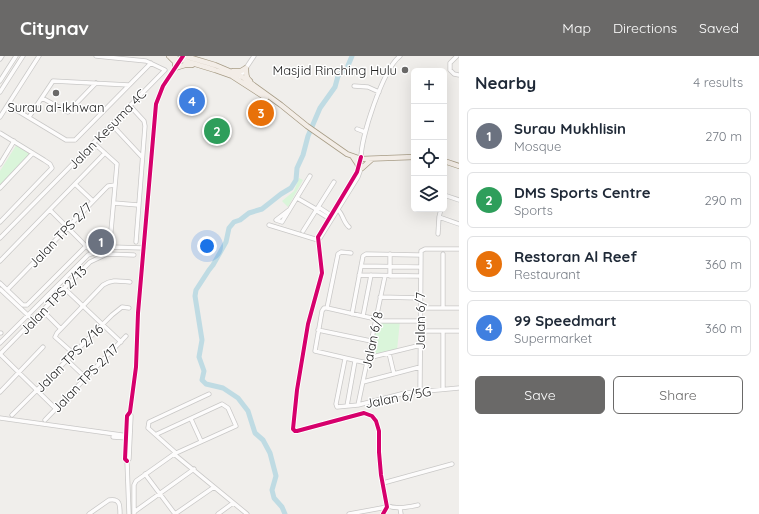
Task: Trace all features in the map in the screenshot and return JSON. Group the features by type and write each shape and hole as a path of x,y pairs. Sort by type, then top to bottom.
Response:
{"main road":[{"path":"169,56 183,57 231,71 246,71 247,79 296,118"},
{"path":"169,56 175,62 175,68 188,64 203,66"},
{"path":"183,57 253,84"},
{"path":"231,71 245,83 347,154 361,158 379,158"},
{"path":"347,154 361,158 411,157"},
{"path":"353,156 360,168 372,159"},
{"path":"447,162 459,166"}],"street":[{"path":"0,81 16,56"},
{"path":"0,92 22,56"},
{"path":"0,117 39,56"},
{"path":"96,56 151,63"},
{"path":"240,78 246,71 254,56"},
{"path":"331,217 338,210 360,168 361,149 365,132 379,92 390,69 396,59 400,56"},
{"path":"457,56 450,63 450,70 454,74 459,75"},
{"path":"128,514 127,461 125,459 127,454 127,416 130,412 136,367 138,313 156,104 163,86 183,57"},
{"path":"8,105 66,140 75,140 151,63"},
{"name":"Jalan Kesuma 4C","path":"0,238 165,70 151,63"},
{"path":"29,117 53,81 129,85"},
{"path":"42,98 68,112 96,83"},
{"path":"354,86 368,87 379,92"},
{"path":"132,108 144,121 136,242"},
{"path":"114,127 142,158"},
{"path":"358,129 365,132"},
{"path":"0,133 34,153 50,164 52,168 0,222"},
{"path":"0,164 14,141"},
{"path":"96,145 117,164 110,242"},
{"path":"0,188 34,153"},
{"path":"0,261 105,153"},
{"path":"360,168 318,240 322,273 308,324 297,390 293,429 298,431 364,413 368,414 376,421 379,431 379,452 387,506 383,514"},
{"path":"289,210 310,176"},
{"path":"303,231 334,182"},
{"path":"75,184 93,201"},
{"name":"Jalan TPS 2/7","path":"7,290 108,186 115,185"},
{"path":"447,196 459,200"},
{"path":"297,198 316,209 317,212 331,217"},
{"path":"114,203 138,205"},
{"path":"50,210 92,253"},
{"path":"338,210 340,211 345,224 349,227"},
{"path":"438,234 440,212"},
{"path":"439,217 459,224"},
{"path":"269,225 318,240"},
{"path":"0,283 23,305 29,303 86,246"},
{"path":"0,343 83,258 92,253 111,247 144,248"},
{"path":"352,314 363,256 366,254 421,253 425,249 458,250"},
{"path":"327,308 338,254 341,252 351,253"},
{"name":"Jalan 6/7","path":"420,391 421,253"},
{"name":"Jalan TPS 2/13","path":"0,354 85,265 107,254 134,255"},
{"path":"390,254 390,276"},
{"path":"443,254 443,308"},
{"path":"361,266 420,266"},
{"path":"360,275 420,276"},
{"path":"363,316 371,275"},
{"name":"Jalan 6/8","path":"358,405 385,276"},
{"path":"73,353 55,337 57,333 103,285 116,280 130,282"},
{"path":"64,288 84,305 121,342"},
{"path":"0,289 32,320"},
{"path":"380,297 420,298"},
{"name":"Jalan TPS 2/16","path":"12,415 118,308 129,308"},
{"path":"367,364 315,351 318,330 324,308 376,320 420,321"},
{"path":"420,308 459,308"},
{"path":"42,310 61,329"},
{"path":"318,330 371,341"},
{"path":"420,331 459,331"},
{"path":"443,331 443,389"},
{"name":"Jalan TPS 2/17","path":"45,420 126,336"},
{"path":"368,358 420,345"},
{"path":"0,392 43,347"},
{"path":"389,353 394,374"},
{"path":"0,354 56,409"},
{"name":"Jalan 6/5G","path":"345,358 336,404 338,407 358,405 405,393 459,388"},
{"path":"67,360 86,378"},
{"path":"347,406 355,361"},
{"path":"363,382 420,367"},
{"path":"209,394 149,422 148,428 247,514"},
{"path":"134,513 134,485 136,481 175,453 236,426 228,408 222,404 156,434"},
{"path":"0,418 127,437"},
{"path":"191,419 201,441"},
{"path":"383,483 452,464"},
{"path":"134,513 194,469"},
{"path":"145,474 175,514 214,486"},
{"path":"89,514 112,499 119,502 120,514"},
{"path":"218,514 233,503"},
{"path":"349,514 387,506 391,508 400,508 418,505"},
{"path":"400,508 401,514"}],"green space":[{"path":"17,144 30,154 0,185 0,171"},
{"path":"299,178 303,180 288,207 282,201 294,191"},
{"path":"376,321 400,321 397,350 369,357"}],"waterway":[{"path":"285,514 282,507 274,498 272,490 276,476 270,453 263,440 255,433 248,411 238,398 223,388 206,384 202,380 204,371 199,357 202,340 195,296 196,290 226,242 229,228 234,222 240,220 249,213 262,209 291,188 296,180 297,168 320,108 335,87 338,76 347,68 352,56"}],"cycle path":[{"path":"127,461 125,459 127,416 130,412 136,367 138,313 156,104 163,86 183,56"},
{"path":"361,157 357,172 318,237 322,273 308,324 297,390 293,429 297,431 364,413 372,416 376,421 379,431 381,475 387,507 383,514"}],"place":[{"name":"Masjid Rinching Hulu","path":"405,70"},
{"name":"Surau al-Ikhwan","path":"56,93"},
{"name":"99 Speedmart","path":"192,101"},
{"name":"Restoran Al Reef","path":"261,113"},
{"name":"DMS Sports Centre","path":"217,131"},
{"name":"Surau Mukhlisin","path":"101,242"}]}
